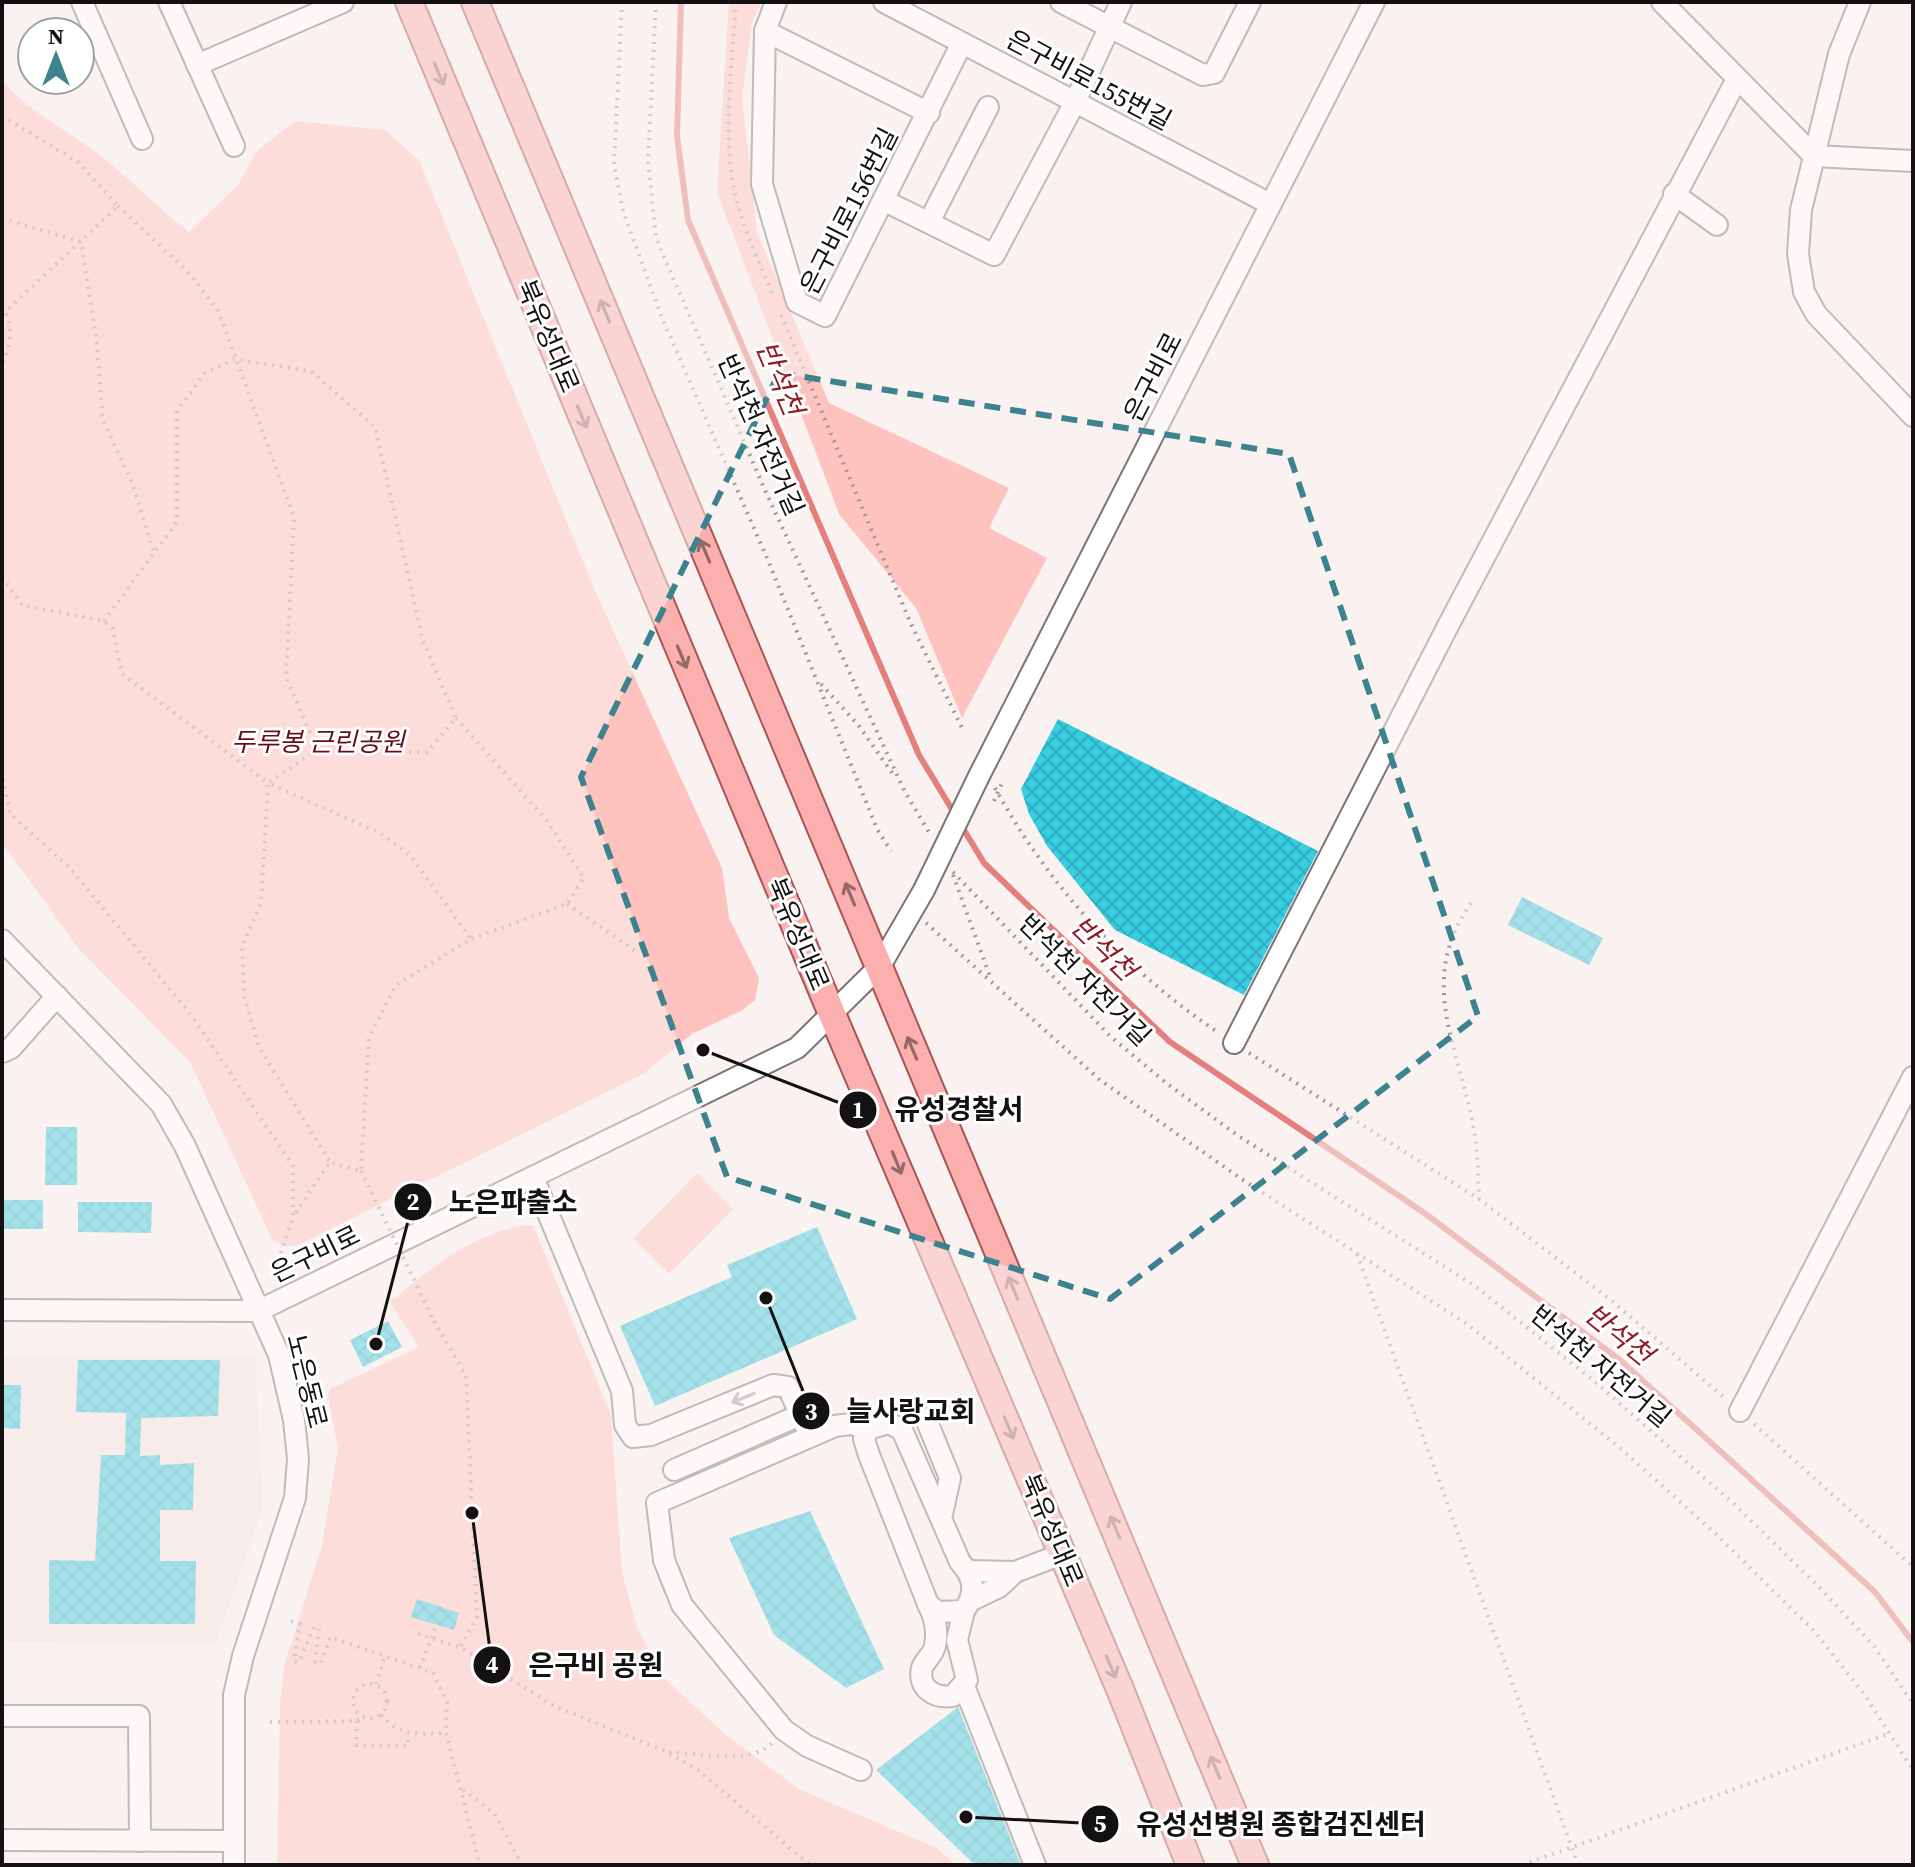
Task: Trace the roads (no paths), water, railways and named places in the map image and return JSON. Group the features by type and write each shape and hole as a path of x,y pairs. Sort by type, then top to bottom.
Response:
{"main road":[{"name":"북유성대로","path":"409,2 1190,1865"},
{"path":"475,2 1255,1865"}],"street":[{"path":"82,2 142,139"},
{"path":"169,2 234,146"},
{"path":"197,65 343,2"},
{"name":"은구비로156번길","path":"776,2 765,31 762,184 797,302 825,316 962,43"},
{"name":"은구비로155번길","path":"884,2 1270,204"},
{"path":"1061,2 1203,75 1214,73 1250,2"},
{"path":"883,200 994,255 1075,102 1121,2"},
{"name":"은구비로","path":"2,1310 258,1311 797,1048 880,966 919,899 1374,2"},
{"path":"1662,2 1814,156 1913,161"},
{"path":"1860,2 1839,54 1801,210 1798,254 1804,292 1816,314 1913,416"},
{"path":"765,31 929,113"},
{"path":"1234,1043 1674,194 1737,79"},
{"path":"929,222 988,107"},
{"path":"1674,194 1717,225"},
{"name":"노은동로","path":"2,940 161,1104 185,1146 279,1355 294,1420 298,1459 295,1498 243,1656 234,1695 234,1865"},
{"path":"2,1052 11,1048 57,996"},
{"path":"1740,1411 1913,1077"},
{"path":"533,1177 622,1391 625,1425 633,1437 651,1435 773,1385 788,1387 810,1436"},
{"path":"674,1470 800,1415"},
{"path":"926,1419 950,1478 942,1514"},
{"path":"866,1434 889,1423 902,1430 942,1514 960,1562 969,1571 973,1586 957,1640 958,1652 968,1672 962,1695 1035,1865"},
{"path":"861,1770 807,1746 784,1730 682,1605 664,1560 657,1503 810,1436 835,1426 851,1424 866,1434 935,1617 934,1650 923,1665 922,1680 930,1693 962,1695"},
{"path":"928,1604 938,1612 968,1605 999,1587 1015,1572 1062,1554"},
{"path":"969,1571 1015,1572"},
{"path":"2,1716 139,1716 140,1841"},
{"path":"2,1840 234,1841"}],"waterway":[{"name":"반석천","path":"681,2 677,136 688,220 919,755 956,816"},
{"name":"반석천","path":"961,825 984,863 1170,1042 1423,1212 1620,1360 1875,1592 1913,1642"}],"place":[{"name":"유성경찰서","path":"703,1050"},
{"name":"늘사랑교회","path":"766,1298"},
{"name":"노은파출소","path":"376,1344"},
{"name":"은구비 공원","path":"472,1513"},
{"name":"유성선병원 종합검진센터","path":"966,1817"}],"park label":[{"name":"두루봉 근린공원","path":"318,742"}]}
